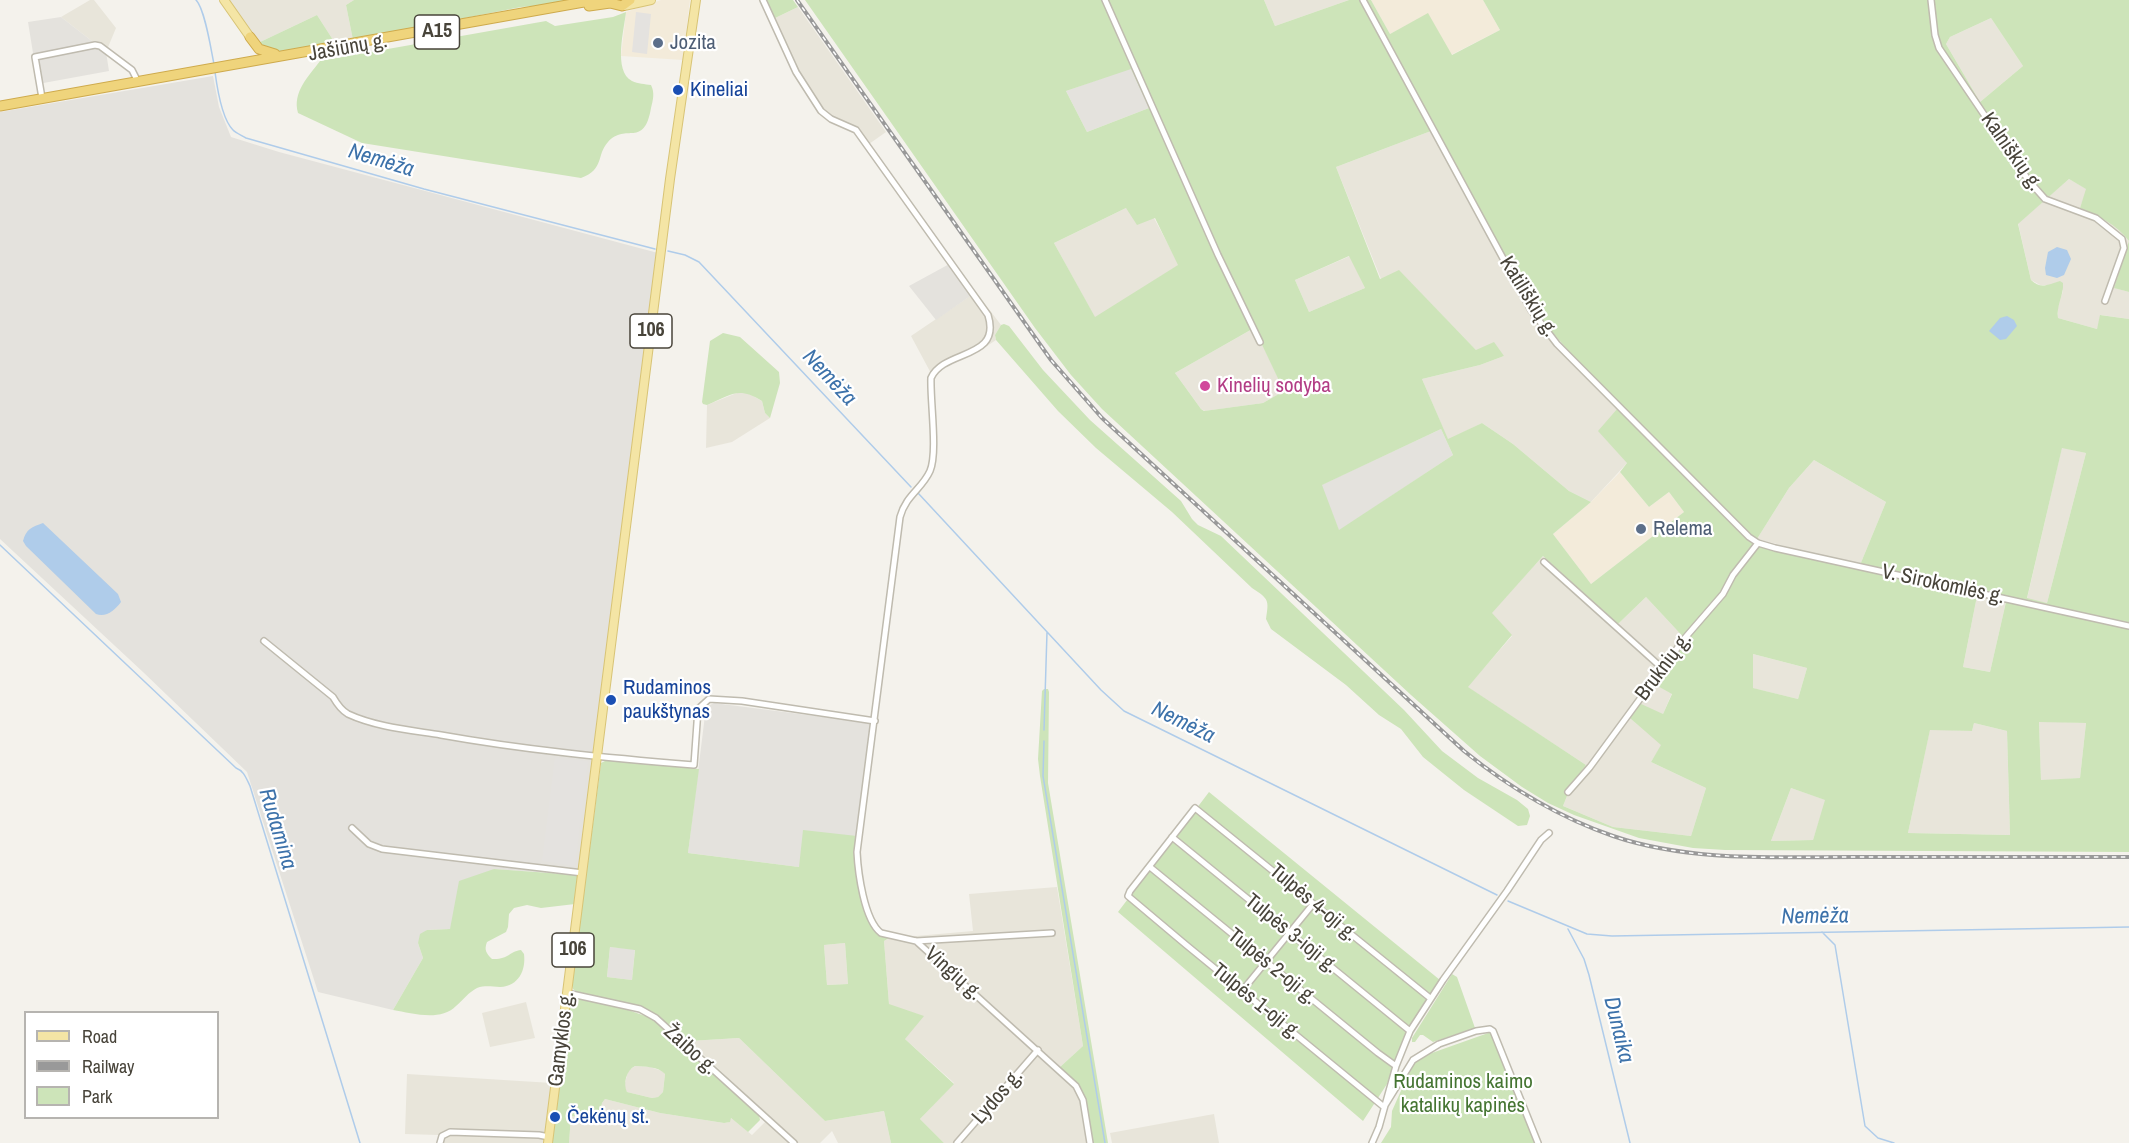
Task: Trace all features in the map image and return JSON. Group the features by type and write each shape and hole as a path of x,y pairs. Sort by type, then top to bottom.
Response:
{"highway":[{"name":"Jašiūnų g.","path":"0,106 215,69 244,63 257,55 286,54 596,0"},
{"name":"Jašiūnų g.","path":"257,55 267,62 620,2"},
{"path":"250,37 257,55"}],"main road":[{"path":"224,0 250,37"},
{"path":"620,2 651,0"},
{"name":"106","path":"597,757 696,0"},
{"name":"Gamyklos g.","path":"549,1140 597,757"}],"street":[{"path":"763,0 796,72 820,111 831,119 856,130 988,315 990,322 989,337 981,347 938,367 931,378 932,464 929,472 907,500 900,517 857,852 869,917 876,929 880,933 916,941"},
{"path":"1105,0 1214,246 1260,342"},
{"name":"Katiliškių g.","path":"1363,0 1531,310 1557,344 1745,534 1758,543"},
{"name":"Kalniškių g.","path":"1931,0 1935,35 1939,48 2029,181 2045,199 2096,218 2122,239 2124,248 2105,301"},
{"path":"42,98 35,57 95,45 100,46 132,70 138,82"},
{"name":"V. Sirokomlės g.","path":"1758,543 2129,626"},
{"name":"Bruknių g.","path":"1568,792 1590,767 1684,639 1723,594 1733,575 1758,543"},
{"path":"1544,562 1662,668"},
{"path":"264,641 333,697 341,709 354,716 383,725 476,741 597,757 694,765 698,710 709,699 742,701 875,721"},
{"name":"Tulpės 4-oji g.","path":"1172,837 1195,808 1430,998"},
{"path":"352,828 369,844 382,849 583,873"},
{"path":"1372,1143 1396,1066 1410,1031 1430,998 1541,840 1549,833"},
{"path":"1150,867 1172,837"},
{"name":"Tulpės 3-ioji g.","path":"1172,837 1410,1031"},
{"name":"Tulpės 1-oji g.","path":"1150,867 1128,896 1384,1107"},
{"name":"Tulpės 2-oji g.","path":"1150,867 1396,1066"},
{"path":"1242,991 1313,904"},
{"name":"Vingių g.","path":"916,941 1052,933"},
{"name":"Vingių g.","path":"916,941 1072,1081 1080,1093 1084,1106 1090,1143"},
{"name":"Žaibo g.","path":"567,993 640,1009 656,1018 794,1143"},
{"path":"1384,1107 1413,1060 1438,1044 1476,1031 1490,1029 1493,1031 1538,1143"},
{"name":"Lydos g.","path":"957,1143 1038,1050"},
{"path":"1402,1051 1413,1060"},
{"path":"440,1143 442,1136 450,1132 539,1135 549,1140"},
{"path":"538,1143 539,1135"}],"shaded area":[{"path":"90,0 94,0 116,28 106,52 61,17"},
{"path":"229,0 354,0 346,5 353,40 335,43 317,15 258,43"},
{"path":"661,0 690,0 683,60 621,56 626,12"},
{"path":"1264,0 1349,0 1275,26"},
{"path":"1371,0 1483,0 1500,30 1451,55 1428,14 1390,34"},
{"path":"798,7 886,132 869,144 860,133 823,110 797,71 773,19"},
{"path":"636,12 651,14 647,54 632,52"},
{"path":"61,17 106,52 109,71 38,84 28,22"},
{"path":"1991,18 2023,66 1980,102 1946,44 1950,37"},
{"path":"1131,68 1149,108 1087,132 1066,91"},
{"path":"213,76 219,107 231,137 279,152 658,253 578,875 494,869 450,929 427,930 418,943 423,958 393,1010 318,992 247,772 0,539 0,112"},
{"path":"1431,131 1530,312 1618,408 1627,463 1591,502 1569,491 1513,444 1482,423 1448,440 1422,379 1480,365 1504,356 1476,350 1399,271 1381,279 1336,167"},
{"path":"2069,179 2087,189 2080,208 2104,218 2123,232 2129,241 2115,288 2129,292 2129,319 2101,315 2097,329 2058,318 2058,307 2063,291 2057,282 2051,285 2040,285 2031,280 2018,223"},
{"path":"1126,208 1154,218 1179,265 1095,318 1054,243"},
{"path":"1350,256 1365,288 1309,312 1295,280"},
{"path":"953,262 976,292 936,320 909,286"},
{"path":"976,292 1001,325 995,335 996,340 938,369 933,377 911,336"},
{"path":"1254,328 1285,391 1263,403 1205,411 1201,409 1175,373"},
{"path":"739,392 746,392 762,401 765,413 770,418 732,442 706,448 707,405"},
{"path":"1441,429 1453,455 1339,531 1321,485"},
{"path":"2062,447 2086,453 2047,603 2027,599"},
{"path":"1814,460 1886,502 1860,565 1757,539 1789,488"},
{"path":"1620,472 1649,507 1669,492 1684,512 1591,584 1553,534 1591,502"},
{"path":"1543,556 1618,624 1646,597 1687,641 1654,684 1672,693 1663,714 1662,745 1651,762 1706,788 1691,836 1613,827 1563,806 1571,786 1586,765 1467,687 1512,636 1491,613"},
{"path":"1977,596 2006,602 1990,672 1963,667"},
{"path":"1753,654 1807,668 1798,699 1752,688"},
{"path":"714,703 870,723 857,836 799,867 688,853 706,707"},
{"path":"2039,721 2086,723 2080,778 2041,781"},
{"path":"1974,723 2007,731 2010,835 1908,833 1930,729 1972,731"},
{"path":"555,757 588,761 575,866 542,861"},
{"path":"1791,788 1826,800 1813,840 1771,841"},
{"path":"1057,887 1083,1046 1060,1067 1081,1090 1092,1143 944,1143 920,1119 954,1083 905,1039 889,1004 884,941 895,935 916,936 973,931 969,894"},
{"path":"845,943 848,984 827,985 824,945"},
{"path":"610,947 635,949 632,980 607,977"},
{"path":"526,1002 535,1038 490,1047 482,1013"},
{"path":"739,1038 825,1121 884,1111 891,1143 838,1143 832,1131 820,1143 797,1143 689,1041"},
{"path":"635,1066 650,1067 665,1074 663,1092 658,1097 652,1098 627,1092 624,1087 628,1071"},
{"path":"407,1074 552,1083 545,1143 438,1143 438,1135 405,1134"},
{"path":"605,1099 660,1113 724,1123 729,1122 731,1118 752,1135 766,1121 791,1143 569,1143 571,1116 593,1118 600,1114"},
{"path":"1214,1114 1219,1143 1112,1143 1110,1133"}],"green space":[{"path":"354,0 575,0 521,7 353,40 346,5"},
{"path":"765,0 793,0 798,7 773,19"},
{"path":"805,0 1264,0 1275,26 1349,0 1359,0 1431,131 1336,167 1380,279 1399,270 1476,350 1494,342 1504,356 1480,365 1422,379 1448,439 1482,423 1513,444 1569,491 1591,502 1553,534 1591,584 1684,512 1669,492 1649,507 1620,472 1627,463 1598,431 1618,408 1750,540 1799,555 1977,596 1963,667 1990,672 2006,602 2129,629 2129,852 1693,848 1639,838 1574,815 1548,803 1480,756 1102,409 1071,375 1035,328","holes":["1131,69 1149,108 1087,132 1066,91","1126,208 1137,225 1155,218 1178,265 1095,317 1054,243","1349,256 1365,288 1309,312 1295,280","1254,328 1284,391 1263,403 1204,411 1175,373","1441,429 1453,455 1339,530 1322,485","1543,556 1618,624 1646,597 1687,641 1654,684 1672,694 1663,714 1639,703 1630,718 1661,745 1651,762 1706,788 1691,836 1613,827 1563,806 1571,786 1586,765 1468,687 1512,635 1492,613","1753,654 1807,668 1798,699 1753,688","2039,722 2086,723 2080,778 2041,780","1974,723 2007,731 2010,835 1908,833 1930,730 1972,731","1791,788 1825,800 1813,840 1771,841"]},
{"path":"1366,0 1371,0 1390,34 1428,13 1452,55 1500,30 1483,0 2129,0 2129,241 2107,221 2080,208 2086,189 2069,179 2018,224 2031,280 2042,286 2060,281 2063,283 2058,318 2097,329 2100,315 2129,319 2129,624 1860,565 1886,502 1814,460 1789,488 1757,539 1747,533 1579,363 1539,317","holes":["1991,18 2023,66 1980,102 1946,44 1950,37","2062,448 2086,453 2047,603 2027,598"]},
{"path":"626,12 621,60 626,76 632,81 651,85 653,96 648,120 639,132 621,134 608,142 594,170 581,178 362,143 298,113 299,91 320,61 546,21 555,26 613,17"},
{"path":"317,15 335,43 274,52 258,43"},
{"path":"2129,241 2129,292 2114,288"},
{"path":"1004,324 1009,326 1043,370 1090,420 1181,501 1198,525 1221,536 1404,710 1442,751 1478,778 1517,800 1528,809 1530,816 1527,825 1518,826 1464,790 1423,757 1401,729 1379,715 1346,685 1271,629 1266,619 1265,598 1172,512 1096,448 1058,411 996,340 995,335"},
{"path":"723,333 740,337 779,372 780,383 770,418 765,413 762,401 747,394 729,395 707,405 703,404 710,341"},
{"path":"1048,689 1049,692 1048,783 1108,1143 1092,1143 1085,1101 1076,1085 1060,1067 1083,1046 1038,759 1042,691"},
{"path":"607,760 699,769 688,853 799,867 803,830 857,836 856,865 868,919 875,932 889,938 884,941 889,1004 924,1016 905,1039 954,1084 920,1119 944,1143 891,1143 884,1111 825,1121 739,1038 689,1041 646,1009 577,992 573,989 601,763","holes":["845,943 848,984 827,985 824,945","610,947 635,950 632,980 607,977"]},
{"path":"1209,792 1440,980 1406,1031 1387,1084 1363,1121 1118,912"},
{"path":"494,869 578,875 575,904 541,908 527,905 514,908 509,914 506,932 487,942 486,949 492,959 502,958 521,950 524,954 524,966 520,976 512,984 477,988 456,1006 442,1014 426,1015 393,1010 423,958 418,943 420,934 427,930 450,929 459,881"},
{"path":"1452,974 1457,977 1475,1028 1433,1042 1420,1035 1415,1042 1412,1042 1412,1038"},
{"path":"576,998 611,1004 651,1018 759,1115 760,1120 748,1132 731,1118 730,1122 724,1123 660,1113 605,1099 600,1114 593,1118 571,1116 569,1143 552,1143 571,1001","holes":["635,1066 655,1068 665,1074 663,1092 658,1097 652,1098 627,1092 625,1085 627,1074"]},
{"name":"Rudaminos kaimo katalikų kapinės","path":"1491,1032 1536,1143 1381,1143 1391,1127 1392,1111 1415,1059"}],"water":[{"path":"2057,247 2067,250 2071,259 2064,275 2057,278 2046,275 2045,268 2048,252"},
{"path":"2007,316 2014,320 2017,326 2006,339 2000,340 1989,331 2000,318"},
{"path":"43,523 118,594 121,602 113,610 103,615 96,614 26,546 23,541 28,531"}],"waterway":[{"name":"Nemėža","path":"196,0 205,21 214,64"},
{"name":"Nemėža","path":"215,72 221,102 229,125 246,138 424,189 655,249"},
{"name":"Nemėža","path":"668,251 685,255 699,262 911,487"},
{"name":"Nemėža","path":"918,493 1101,690 1124,711 1497,895"},
{"name":"Rudamina","path":"0,545 245,775 360,1143"},
{"path":"1044,730 1047,632"},
{"path":"1044,741 1043,776 1105,1143"},
{"name":"Nemėža","path":"1508,901 1587,934 1612,936 2129,927"},
{"name":"Dunaika","path":"1568,929 1584,959 1589,975 1630,1143"},
{"path":"1822,932 1835,945 1865,1126 1878,1138 1894,1143"}],"railway":[{"path":"797,0 1051,360 1102,418 1464,751 1517,789 1554,811 1613,836 1642,844 1702,854 1762,857 2129,857"}],"place":[{"name":"Jozita","path":"658,43"},
{"name":"Kineliai","path":"678,90"},
{"name":"Kinelių sodyba","path":"1205,386"},
{"name":"Relema","path":"1641,529"},
{"name":"Rudaminos paukštynas","path":"611,700"},
{"name":"Čekėnų st.","path":"555,1117"}]}
